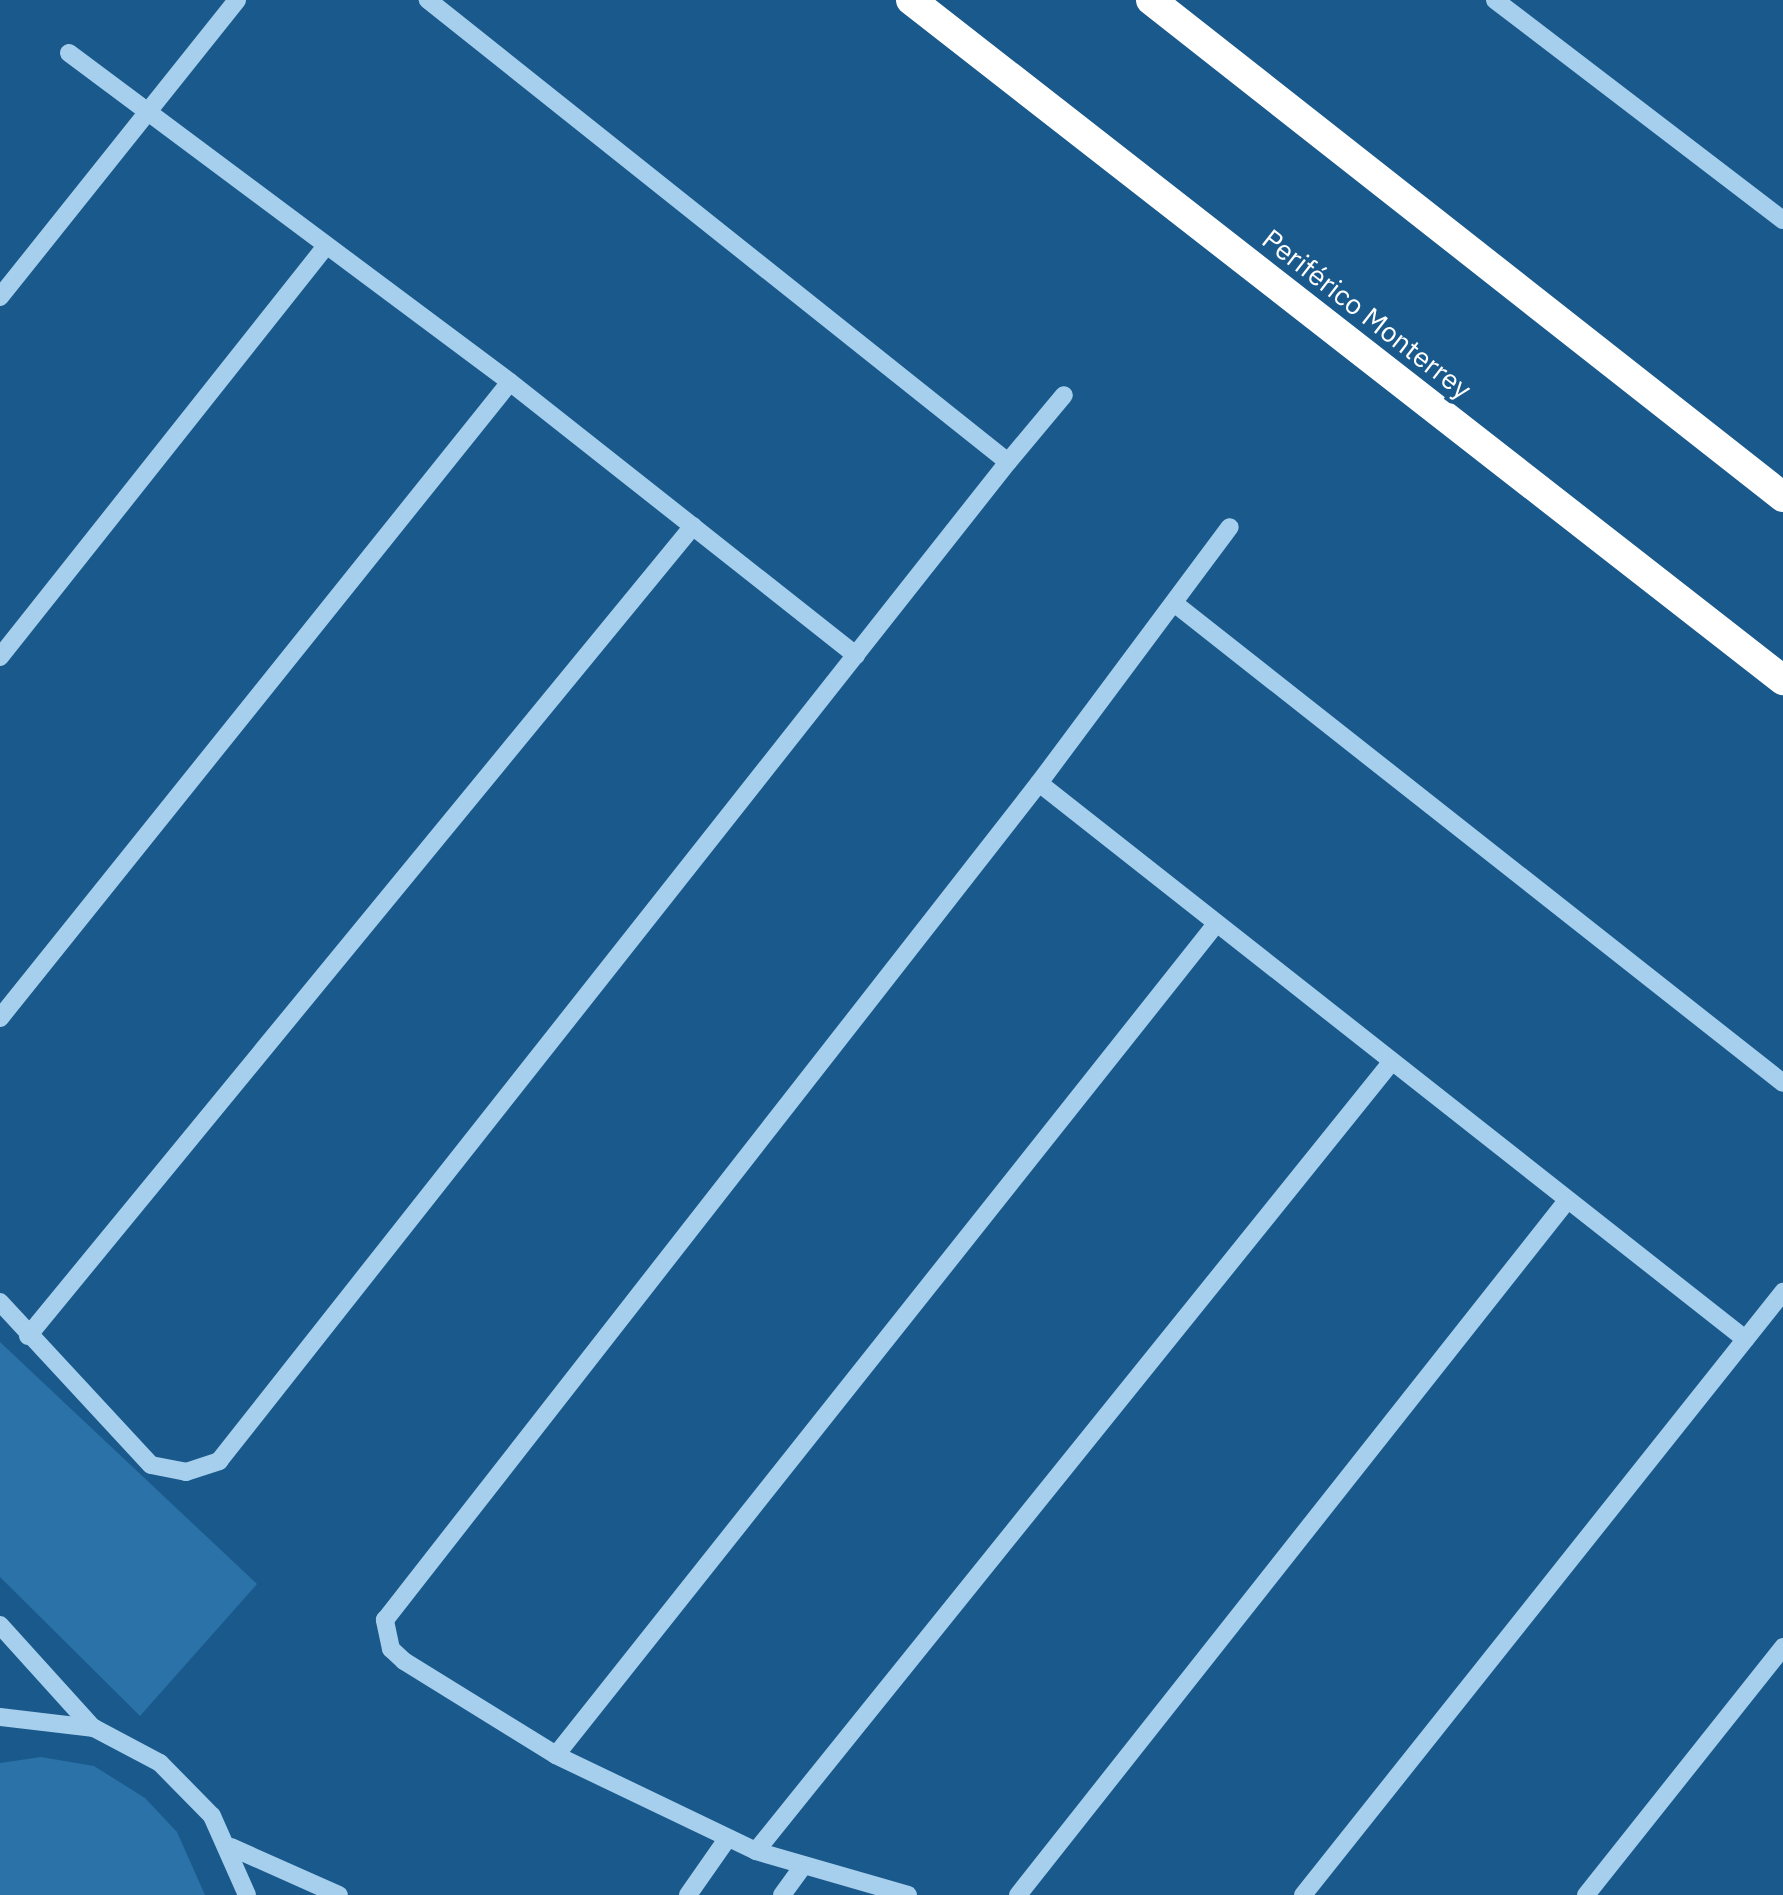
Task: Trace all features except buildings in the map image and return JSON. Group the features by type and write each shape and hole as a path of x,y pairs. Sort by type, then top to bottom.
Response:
{"highway":[{"name":"Periférico Monterrey","path":"911,0 1783,680"},
{"path":"1151,0 1783,497"}],"street":[{"path":"0,297 237,0"},
{"path":"428,0 1008,462"},
{"path":"1495,0 1783,220"},
{"path":"69,53 510,382 856,654"},
{"path":"0,657 326,246"},
{"path":"0,1018 510,382"},
{"path":"0,1302 151,1464 186,1472 218,1461 1064,394"},
{"path":"28,1336 693,526"},
{"path":"908,1895 801,1869 726,1839 556,1756 404,1661 391,1649 385,1620 1039,783 1230,528"},
{"path":"1174,603 1783,1083"},
{"path":"1039,783 1389,1065 1745,1339"},
{"path":"556,1756 1216,924"},
{"path":"756,1851 1389,1065"},
{"path":"1018,1895 1565,1203"},
{"path":"1304,1895 1783,1292"},
{"path":"0,1626 94,1728 174,1775 231,1847 247,1895"},
{"path":"1586,1895 1783,1646"},
{"path":"0,1716 94,1728"},
{"path":"688,1895 726,1839"},
{"path":"231,1847 340,1895"},
{"path":"782,1895 801,1869"}],"shaded area":[{"path":"0,1342 257,1584 140,1716 0,1577"},
{"path":"41,1757 94,1766 145,1798 177,1832 205,1895 0,1895 0,1763"}]}
